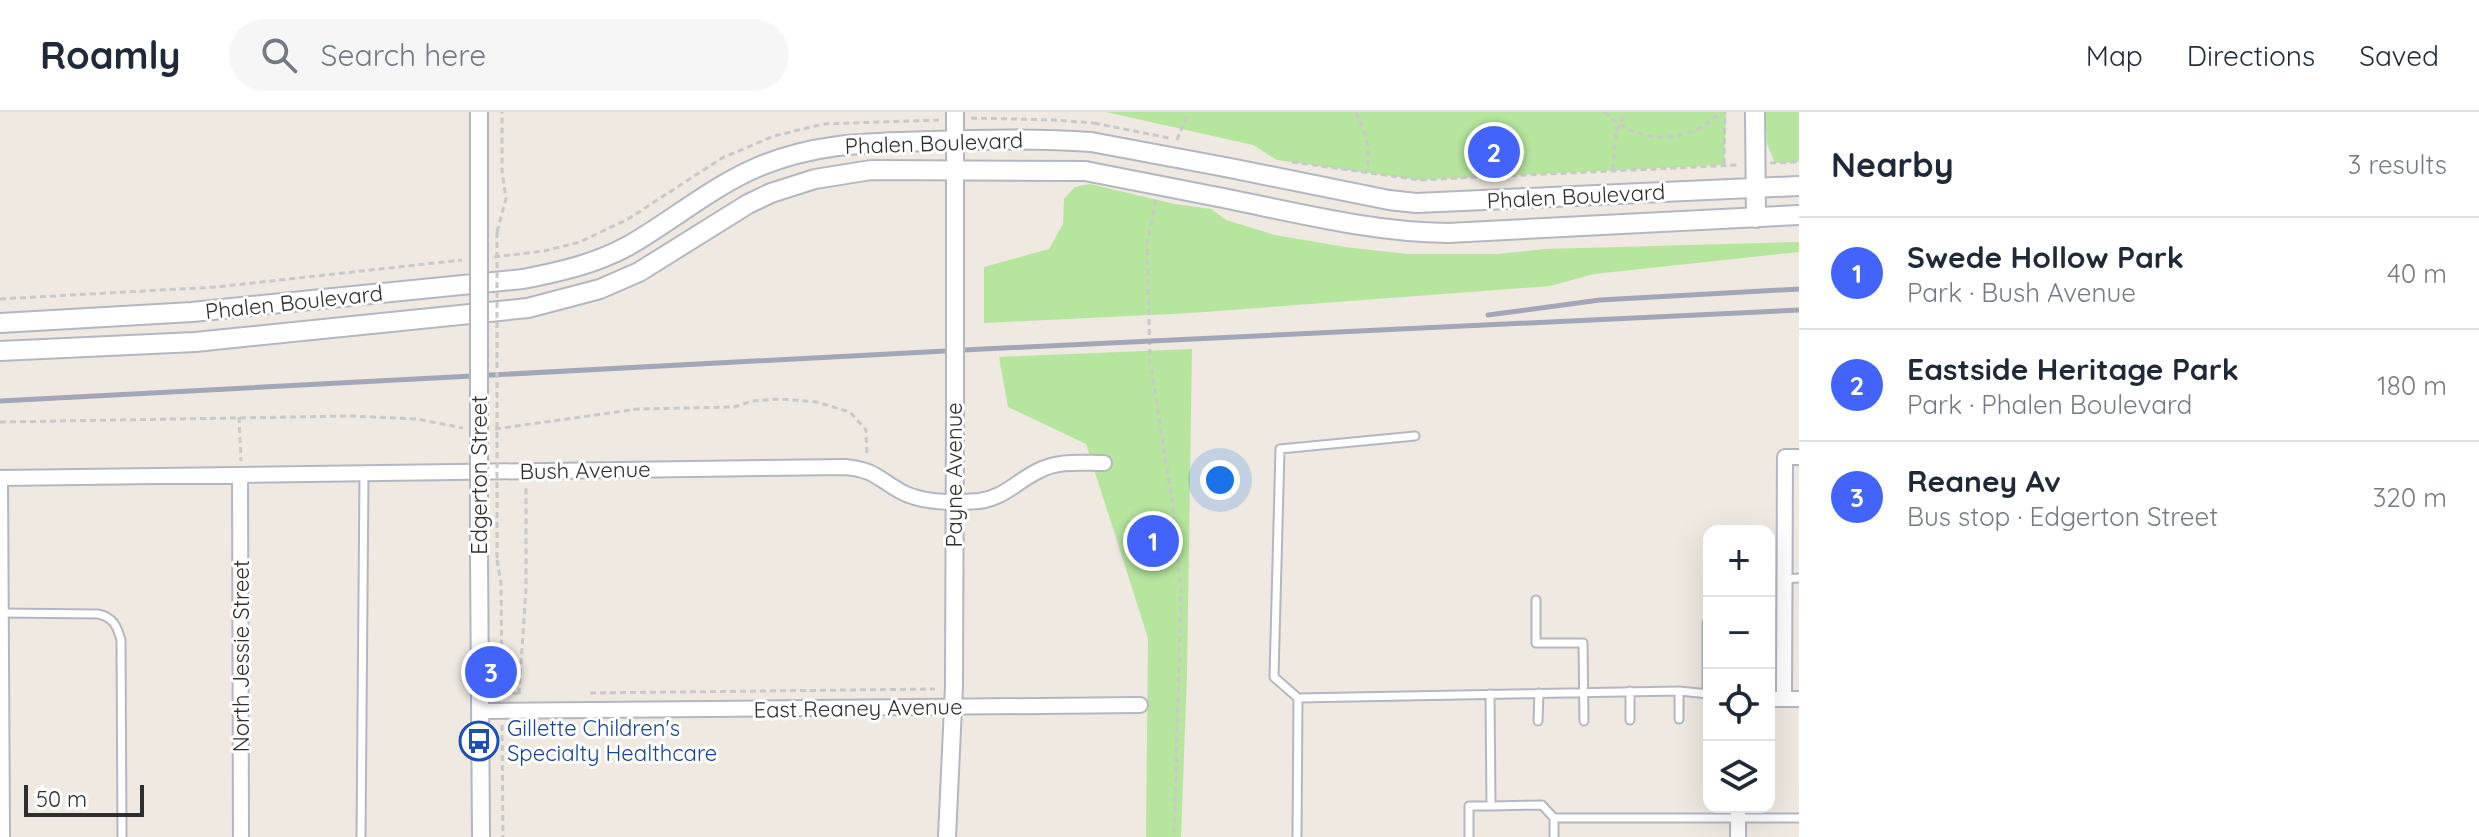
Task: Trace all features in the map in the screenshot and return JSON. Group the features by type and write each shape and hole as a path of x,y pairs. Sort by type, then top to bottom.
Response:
{"main road":[{"path":"1755,112 1756,218"},
{"name":"Phalen Boulevard","path":"0,323 192,312 523,279 592,262 625,248 733,179 784,158 851,143 1092,132 1225,167 1416,203 1799,186"},
{"name":"Phalen Boulevard","path":"0,351 195,342 528,308 600,289 639,272 722,219 771,193 871,170 1085,171 1352,224 1412,232 1799,215"}],"street":[{"name":"Edgerton Street","path":"479,112 481,837"},
{"name":"Payne Avenue","path":"947,837 953,708 955,115"},
{"path":"1784,699 1792,578 1792,457"},
{"name":"Bush Avenue","path":"0,478 845,467 866,470 909,495 954,502 978,501 1002,494 1041,469 1052,466 1104,463"},
{"name":"North Jessie Street","path":"240,475 241,837"},
{"path":"0,478 2,837"},
{"name":"East Reaney Avenue","path":"481,711 1140,705"},
{"path":"1738,813 1738,837"}],"lane":[{"path":"1415,436 1280,449 1274,677 1298,698 1630,691 1703,693"},
{"path":"361,837 364,474"},
{"path":"1536,600 1536,643 1583,643 1584,721"},
{"path":"2,613 98,614 107,616 115,623 121,640 122,837"},
{"path":"1630,691 1630,720"},
{"path":"1679,691 1679,719"},
{"path":"1538,721 1539,693"},
{"path":"1490,694 1491,806"},
{"path":"1297,837 1298,698"},
{"path":"1469,837 1469,806 1542,805 1554,818 1554,837"},
{"path":"1554,818 1738,813 1799,818"}],"path":[{"path":"497,560 497,232 506,199 502,171 502,112"},
{"path":"1175,145 1188,112"},
{"path":"1356,112 1369,145 1366,172"},
{"path":"1604,112 1628,130 1658,138 1698,130 1723,112"},
{"path":"1613,171 1616,132 1625,112"},
{"path":"1723,112 1724,165"},
{"path":"485,258 544,251 580,242 628,219 722,158 774,136 823,124 955,115 1055,120 1092,132 1184,141"},
{"path":"1291,162 1420,180 1799,162"},
{"path":"1160,189 1147,243 1147,296 1150,361 1172,501 1181,591 1174,837"},
{"path":"0,299 216,287 470,259"},
{"path":"492,429 638,409 734,407 752,401 781,399 816,402 850,412 861,422 866,430 866,470"},
{"path":"0,422 351,416 417,419 470,429"},
{"path":"239,417 240,475"},
{"path":"502,691 519,694 526,589 526,471"},
{"path":"583,694 935,689"}],"green space":[{"path":"1106,112 1726,112 1724,165 1420,180 1277,160 1253,145"},
{"path":"1765,112 1799,112 1799,162 1775,163 1767,144"},
{"path":"1090,184 1211,209 1226,220 1275,235 1408,254 1498,254 1546,249 1799,242 1799,252 1594,274 1550,286 1191,313 984,323 984,267 1049,249 1063,224 1064,199 1075,187"},
{"path":"1192,349 1181,837 1146,837 1148,638 1086,444 1008,407 999,357"}],"railway":[{"path":"1488,315 1600,300 1799,289"},
{"path":"0,401 1799,310"}],"place":[{"name":"Eastside Heritage Park","path":"1494,152"},
{"name":"Swede Hollow Park","path":"1153,541"},
{"name":"Reaney Av","path":"491,672"},
{"name":"Gillette Children's Specialty Healthcare","path":"479,741"}]}
